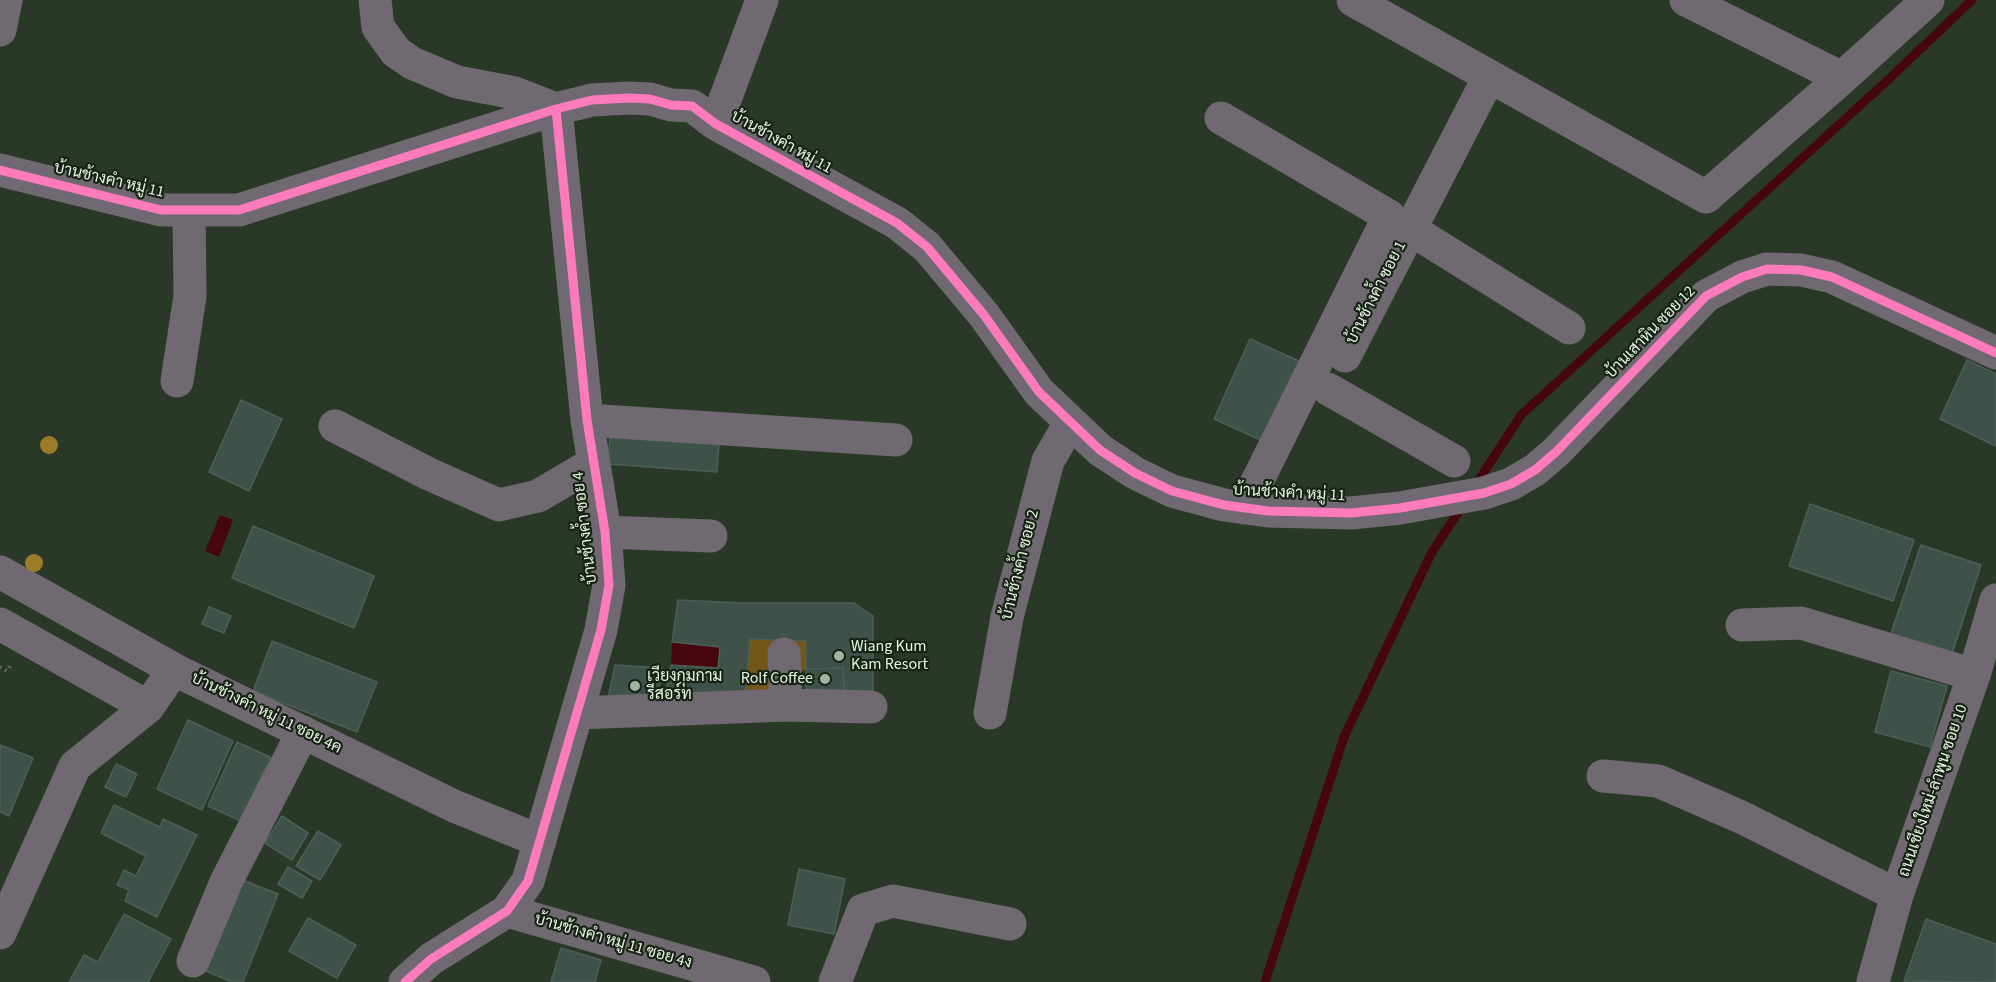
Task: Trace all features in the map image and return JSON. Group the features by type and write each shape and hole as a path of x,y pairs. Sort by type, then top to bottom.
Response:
{"street":[{"path":"0,30 6,0"},
{"path":"375,0 378,27 396,52 412,63 457,82 515,93 556,109"},
{"path":"716,124 762,0"},
{"path":"1353,0 1706,197 1928,0"},
{"path":"1686,0 1842,78"},
{"name":"บ้านช้างค้ำ ซอย 1","path":"1256,509 1328,389 1489,77"},
{"name":"บ้านช้างคำ หมู่ 11","path":"0,170 161,210 239,210 556,109 592,100 650,99 670,105 692,106 716,124 897,223 927,247 984,315 1039,392 1100,450 1135,473 1172,491 1256,509 1351,513 1400,508 1449,499"},
{"name":"บ้านช้างค้ำ ซอย 4","path":"405,982 431,959 507,911 528,881 601,630 609,585 605,532 587,420 556,109"},
{"path":"1221,118 1389,216 1256,509"},
{"path":"177,381 190,296 189,210"},
{"path":"1410,229 1569,328"},
{"name":"บ้านเสาหิน ซอย 12","path":"1449,499 1484,493 1511,484 1535,470 1556,452 1706,296 1742,277 1767,269 1801,270 1832,277 1996,353"},
{"path":"1328,389 1454,461"},
{"path":"587,420 896,440"},
{"name":"บ้านช้างค้ำ ซอย 2","path":"990,713 1008,617 1048,461 1070,423"},
{"path":"336,426 429,474 499,505 538,496 594,463"},
{"path":"605,532 711,536"},
{"name":"บ้านช้างคำ หมู่ 11 ซอย 4ค","path":"0,572 177,670 454,806 540,842"},
{"name":"ถนนเชียงใหม่-ลำพูน ซอย 10","path":"1873,982 1898,895 1974,675 1996,600"},
{"path":"1742,626 1801,623 1974,675"},
{"path":"0,624 148,707"},
{"path":"784,654 786,705"},
{"path":"0,933 75,766 148,707 168,678 177,670"},
{"path":"576,713 786,705 871,707"},
{"path":"193,961 226,880 303,732"},
{"path":"1603,776 1658,781 1741,817 1898,895"},
{"path":"835,982 863,910 893,901 1010,924"},
{"name":"บ้านช้างคำ หมู่ 11 ซอย 4ง","path":"507,911 754,982"}],"shaded area":[{"path":"220,515 233,520 219,557 205,551"},
{"path":"750,639 806,641 806,669 744,706"},
{"path":"672,642 720,647 718,668 671,665"}],"building":[{"path":"1250,339 1299,361 1263,441 1214,419"},
{"path":"1967,360 1996,374 1996,446 1940,419"},
{"path":"241,400 282,419 249,491 209,472"},
{"path":"611,423 720,431 717,472 608,464"},
{"path":"1810,504 1914,540 1893,601 1789,566"},
{"path":"253,526 374,576 354,628 232,578"},
{"path":"1921,545 1981,565 1951,657 1890,636"},
{"name":"Wiang Kum Kam Resort","path":"678,600 741,603 854,603 873,616 873,702 845,703 843,668 806,669 806,641 750,639 744,706 663,708 671,665 718,668 720,647 672,642"},
{"path":"209,607 231,616 224,633 202,624"},
{"path":"272,641 377,682 357,732 253,691"},
{"name":"เวียงกุมกาม รีสอร์ท","path":"615,665 662,668 657,703 607,703"},
{"name":"Rolf Coffee","path":"843,668 844,690 806,689 806,669"},
{"path":"1891,671 1947,686 1930,747 1875,732"},
{"path":"188,720 233,741 202,810 157,789"},
{"path":"237,742 270,757 241,821 208,806"},
{"path":"0,745 33,758 9,816 0,812"},
{"path":"116,764 137,774 126,797 105,787"},
{"path":"114,805 160,827 163,819 197,835 157,917 125,901 129,890 117,885 124,870 136,876 146,856 101,833"},
{"path":"282,816 308,833 292,860 265,843"},
{"path":"318,831 341,845 320,880 296,866"},
{"path":"288,867 312,881 302,898 278,884"},
{"path":"799,869 845,879 834,934 788,925"},
{"path":"235,877 278,894 243,982 232,982 198,968"},
{"path":"124,914 171,939 148,982 69,982 84,955 98,962"},
{"path":"308,918 356,945 337,978 289,951"},
{"path":"1926,919 1996,944 1996,982 1904,981"},
{"path":"561,948 601,960 595,982 551,982"}],"waterway":[{"path":"1475,486 1521,415 1889,79 1972,0"},
{"path":"1265,982 1344,737 1432,552 1463,505"}],"cycle path":[{"path":"0,170 161,210 239,210 556,109 592,100 650,99 671,105 692,106 716,124 897,223 927,247 984,315 1039,392 1100,450 1135,473 1172,491 1224,505 1268,511 1351,513 1400,508 1484,493 1511,484 1535,470 1556,452 1706,296 1742,277 1767,269 1801,270 1832,277 1996,353"},
{"path":"405,982 431,959 507,911 528,881 601,630 609,585 605,532 587,420 556,109"}],"place":[{"name":"Wiang Kum Kam Resort","path":"839,656"},
{"name":"Rolf Coffee","path":"825,679"},
{"name":"เวียงกุมกาม รีสอร์ท","path":"635,686"}]}
